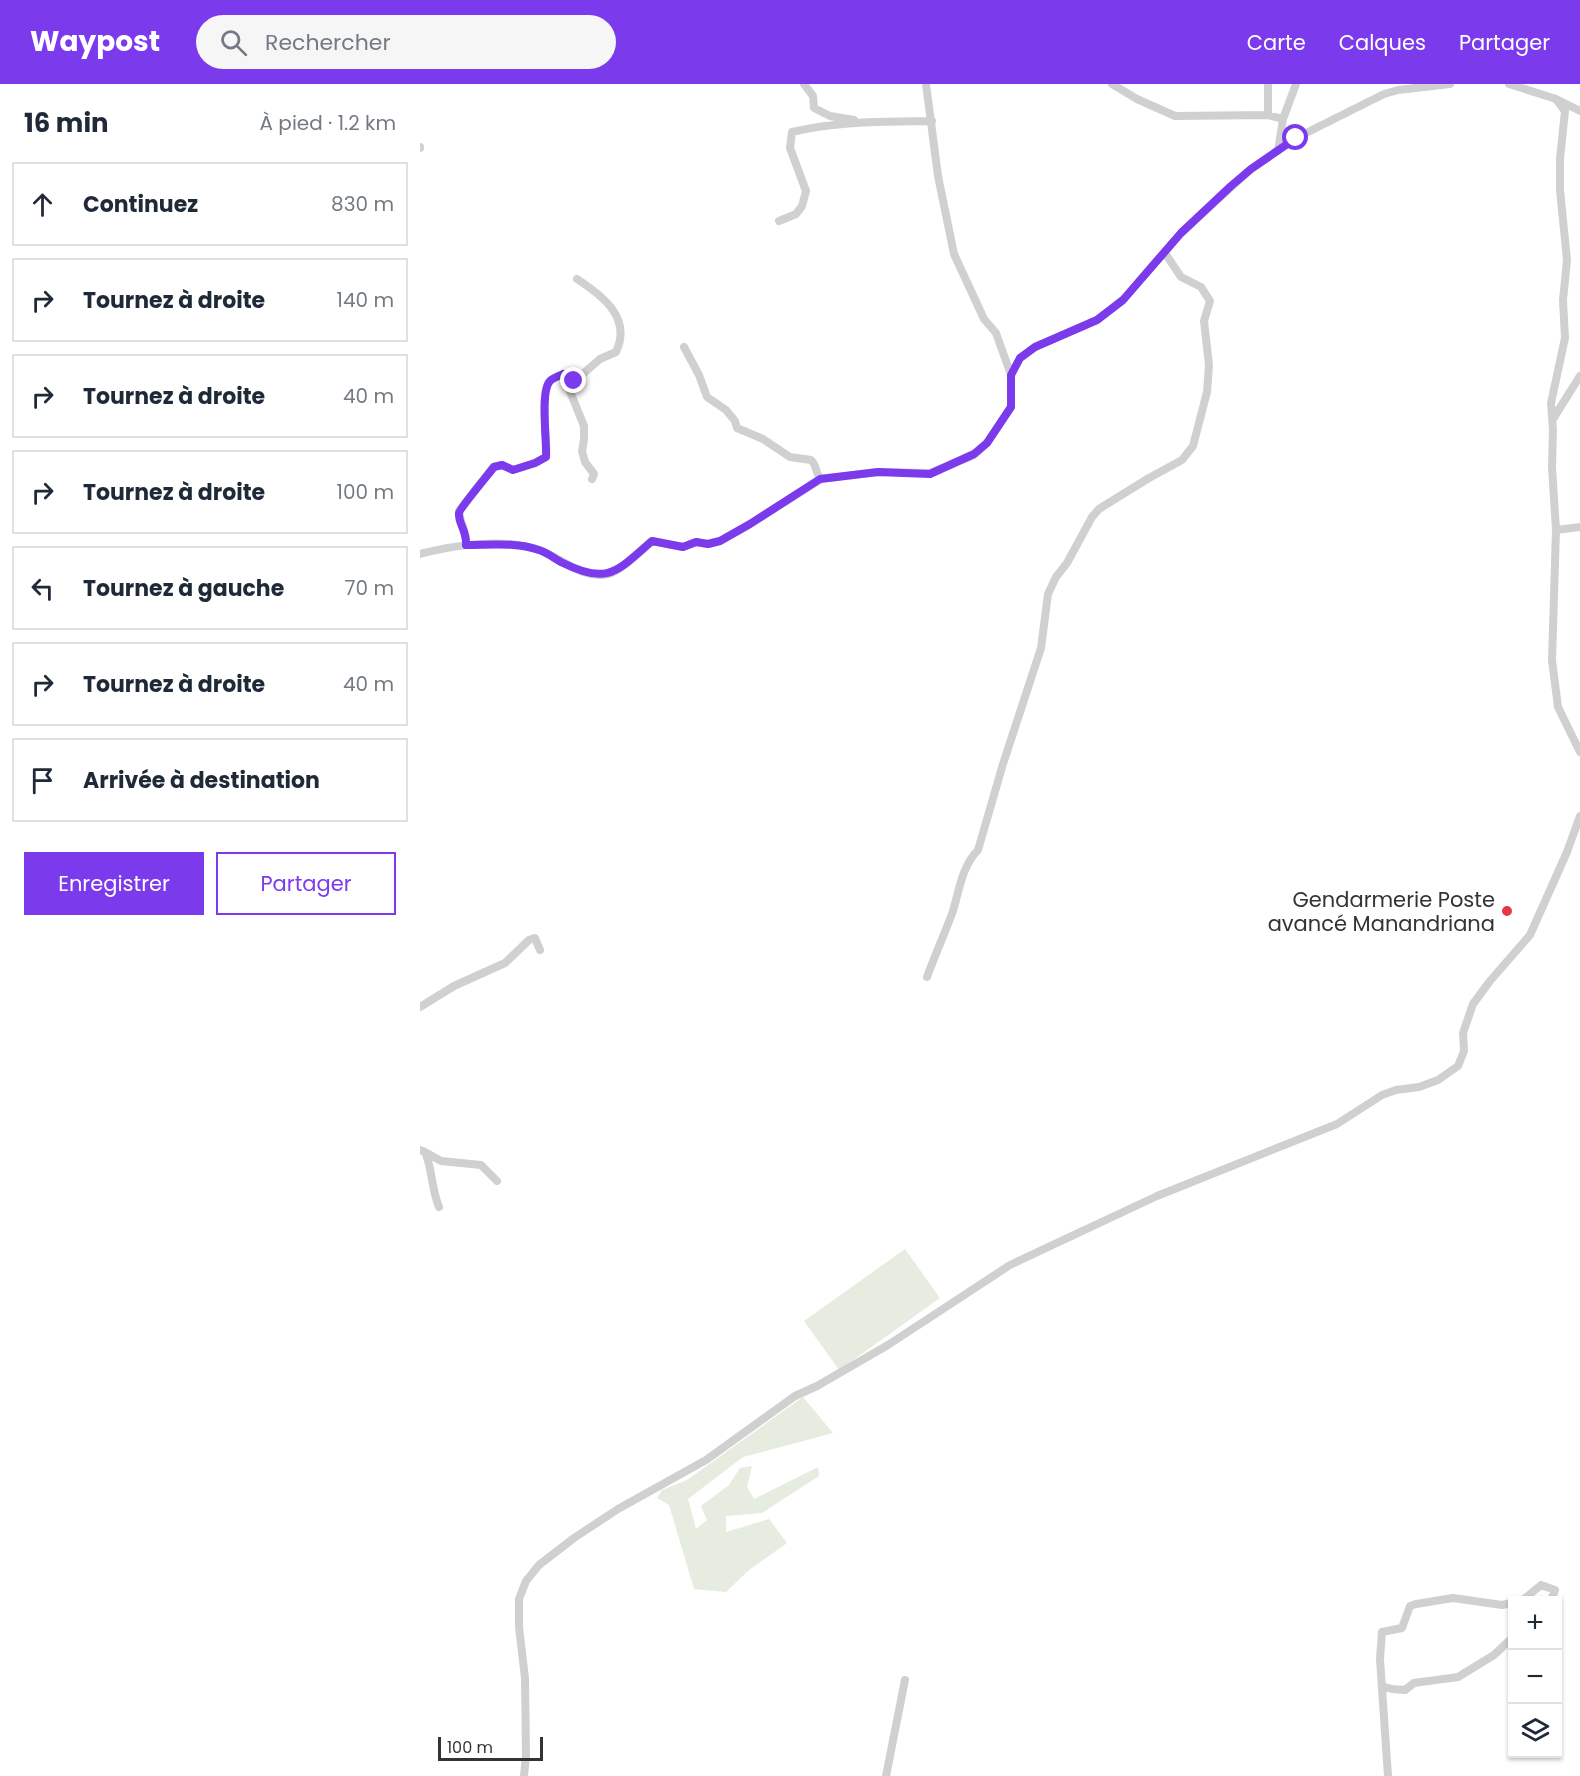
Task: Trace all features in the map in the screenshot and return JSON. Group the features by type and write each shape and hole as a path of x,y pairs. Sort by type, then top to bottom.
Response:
{"street":[{"path":"804,84 813,96 814,108 830,116 860,123"},
{"path":"420,554 466,545 516,544 541,550 564,564 592,574 608,574 624,565 652,541 683,547 696,542 708,544 720,541 820,479 878,472 930,474 974,454 987,443 1011,407 1011,375 996,333 984,319 954,254 938,176 926,84"},
{"path":"1112,84 1137,99 1175,116 1268,115 1283,119"},
{"path":"1268,84 1268,115"},
{"path":"1278,151 1283,119 1296,84"},
{"path":"1384,94 1389,84"},
{"path":"1011,375 1020,358 1035,347 1097,320 1123,300 1181,233 1231,186 1296,138 1384,94 1398,90 1450,84"},
{"path":"1509,84 1556,99 1580,111"},
{"path":"1556,99 1565,111 1560,159 1560,190 1567,260 1563,300 1564,338 1551,403 1556,530 1551,660 1558,707 1580,752"},
{"path":"779,221 796,214 802,206 806,191 790,148 792,132 819,126 932,121"},
{"path":"927,977 971,857 978,850 1041,648 1051,585 1067,563 1092,517 1112,500 1182,460 1196,440 1207,392 1209,365 1204,321 1210,301 1201,287 1180,277 1165,253"},
{"path":"569,386 600,359 616,352 621,338 618,315 592,289 577,279"},
{"path":"684,347 699,375 707,397 726,410 735,421 737,429 763,439 790,457 811,460 820,479"},
{"path":"466,545 467,535 460,520 461,508 494,467 502,465 513,470 546,457 544,421 546,388 551,380 563,374 584,426 582,451 585,462 594,474 592,479"},
{"path":"1552,419 1580,376"},
{"path":"1556,530 1580,527"},
{"path":"524,1776 525,1678 519,1627 519,1599 526,1581 539,1564 618,1509 706,1460 795,1396 818,1386 888,1345 1010,1265 1157,1196 1337,1124 1382,1095 1396,1090 1419,1087 1438,1080 1458,1066 1464,1051 1463,1033 1473,1004 1530,935 1552,890 1580,816"},
{"path":"420,1007 454,986 505,963 529,940 535,938 540,950"},
{"path":"423,1151 441,1161 481,1165 497,1181"},
{"path":"423,1151 431,1167 434,1194 439,1206"},
{"path":"1528,1596 1542,1585 1555,1590 1553,1596"},
{"path":"1388,1776 1380,1659 1382,1632 1402,1628 1410,1605 1453,1598 1472,1602 1508,1604"},
{"path":"1382,1686 1405,1690 1414,1683 1458,1677 1488,1660 1508,1642"},
{"path":"886,1776 905,1680"}],"shaded area":[{"path":"905,1249 940,1298 839,1370 804,1321"},
{"path":"803,1397 833,1433 743,1457 688,1499 696,1529 707,1520 701,1506 729,1485 740,1468 752,1466 747,1487 754,1499 818,1467 819,1476 762,1513 726,1516 726,1532 769,1519 787,1543 749,1570 726,1592 694,1589 669,1505 657,1498 662,1490 687,1480"}],"place":[{"name":"Gendarmerie Poste avancé Manandriana","path":"1507,911"}],"route":[{"path":"574,381 569,386 563,374 551,380 546,388 544,421 547,451 544,460 513,470 502,465 494,467 459,511 460,520 467,535 466,545 516,544 541,550 564,564 592,574 608,574 624,565 652,541 683,547 696,542 708,544 720,541 820,479 878,472 930,474 974,454 999,428 1011,407 1011,375 1020,358 1035,347 1097,320 1123,300 1181,233 1231,186 1296,138"}]}
